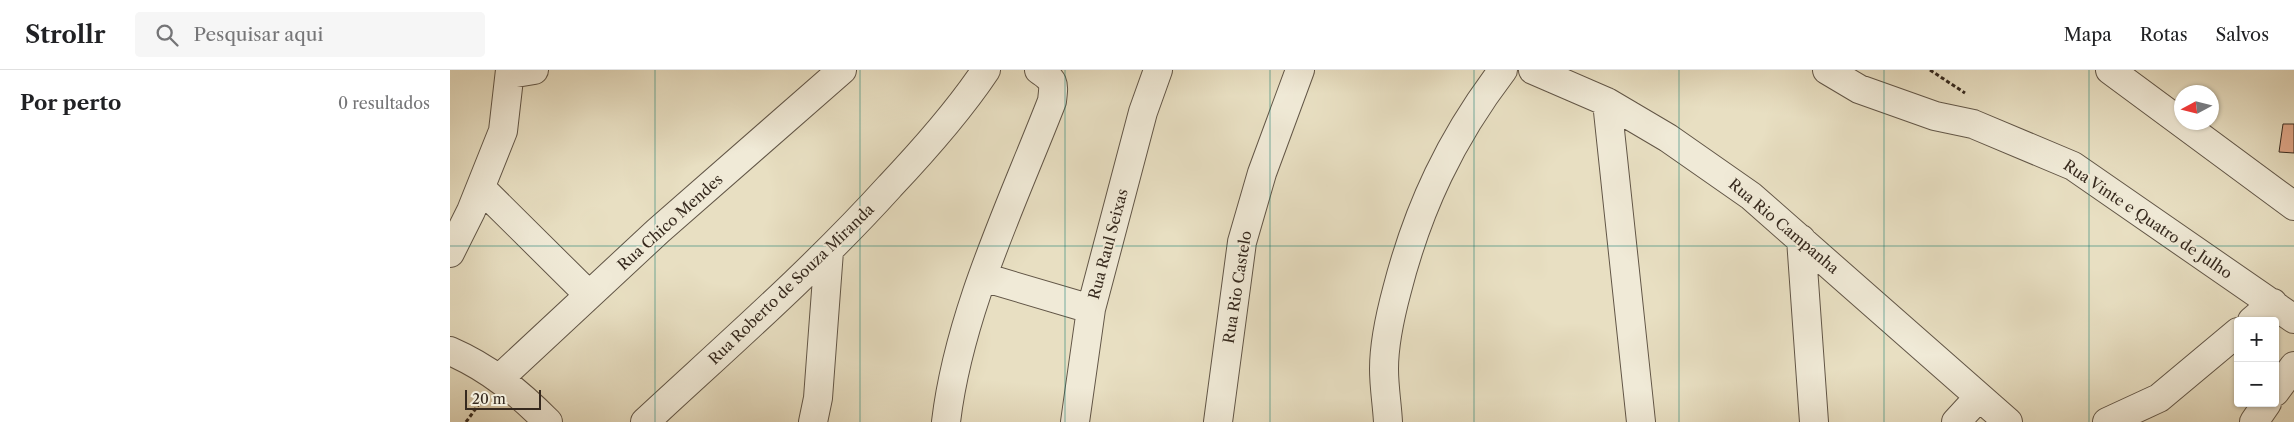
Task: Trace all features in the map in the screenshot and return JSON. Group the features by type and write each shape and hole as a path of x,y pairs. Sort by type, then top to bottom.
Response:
{"street":[{"name":"Rua Chico Mendes","path":"500,378 658,232 842,70"},
{"name":"Rua Roberto de Souza Miranda","path":"645,422 829,251 917,157 965,102 986,70"},
{"path":"946,422 961,348 983,277 1052,102 1054,84 1048,76 1039,70"},
{"name":"Rua Raul Seixas","path":"1075,422 1091,309 1143,112 1158,70"},
{"name":"Rua Rio Castelo","path":"1218,422 1242,242 1265,164 1300,70"},
{"path":"1388,422 1384,368 1389,320 1404,261 1422,209 1448,151 1483,96 1503,70"},
{"name":"Rua Rio Campanha","path":"1533,70 1607,102 1668,138 1751,196 2008,422"},
{"name":"Rua Vinte e Quatro de Julho","path":"1827,70 1859,89 1935,116 1973,124 2073,166 2284,311"},
{"path":"2110,70 2294,206"},
{"path":"450,253 481,188 503,131 518,71"},
{"path":"1607,102 1641,422"},
{"path":"481,188 589,295"},
{"path":"1802,239 1814,422"},
{"path":"813,422 818,398 829,251"},
{"path":"983,277 1091,309"},
{"path":"2265,317 2284,311"},
{"path":"2107,422 2159,398 2234,335"},
{"path":"450,351 468,359 500,378 548,422"},
{"path":"2279,387 2294,366"},
{"path":"1956,422 1979,397"},
{"path":"2254,422 2265,407"}],"building":[{"path":"2283,124 2294,124 2294,153 2279,152"}]}
